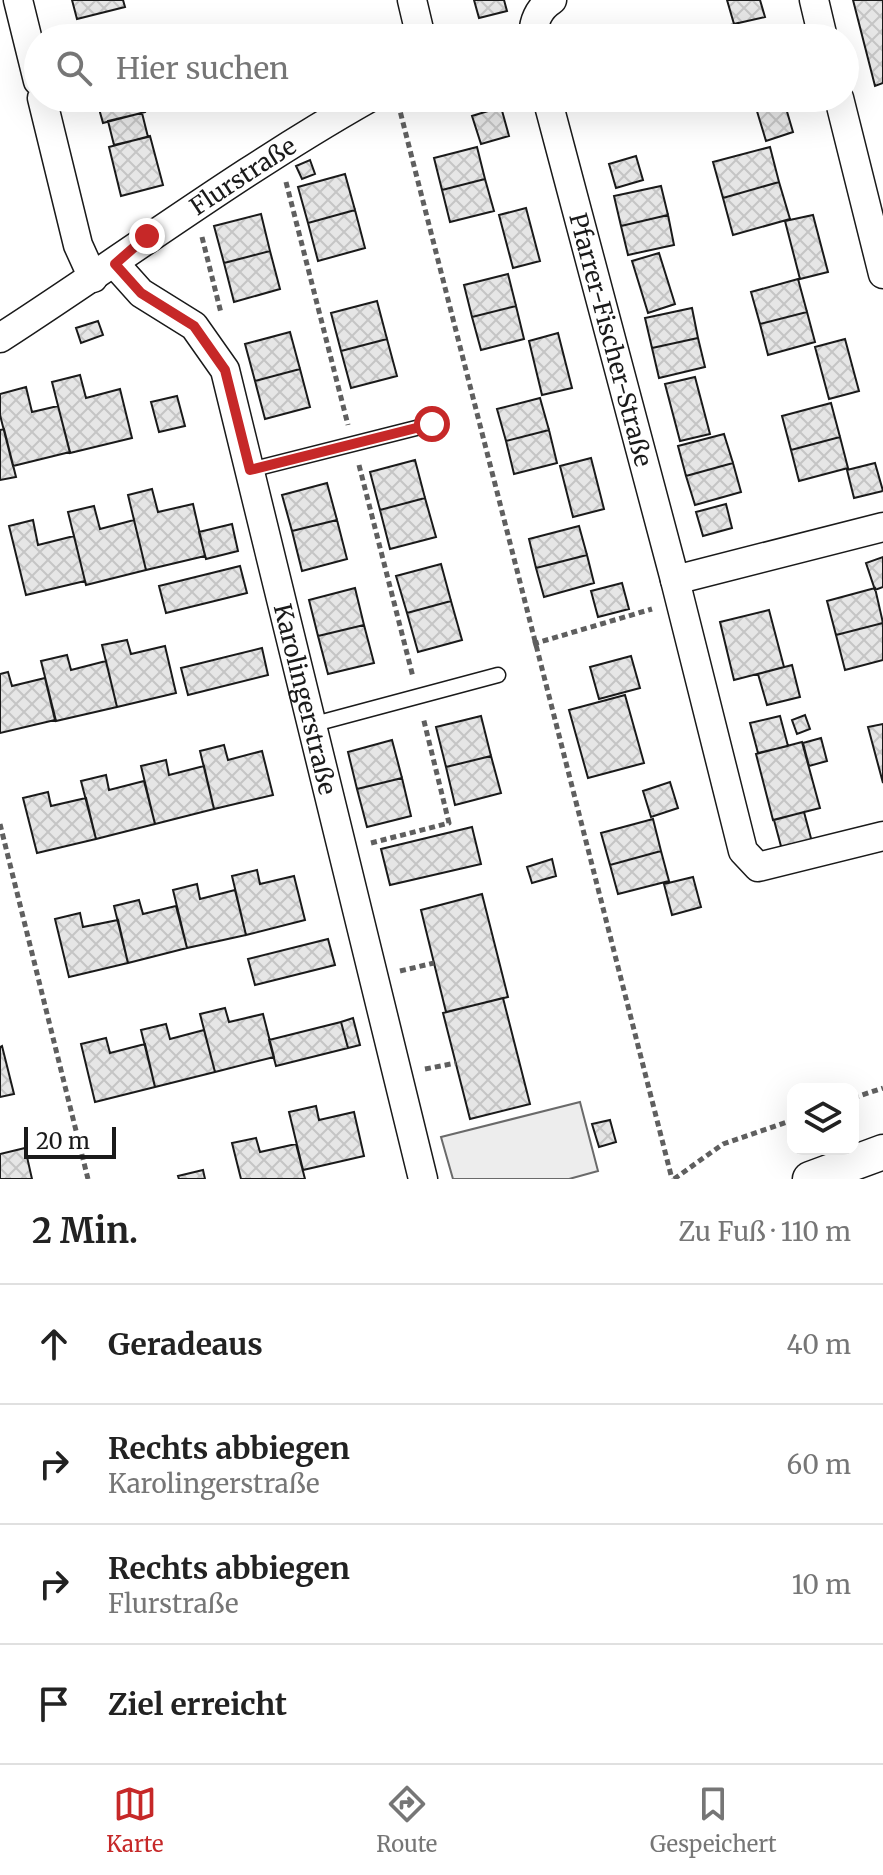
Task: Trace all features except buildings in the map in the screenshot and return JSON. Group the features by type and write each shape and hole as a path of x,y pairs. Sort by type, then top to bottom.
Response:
{"street":[{"path":"18,0 24,24"},
{"path":"412,0 418,24"},
{"path":"534,24 544,5 552,0"},
{"path":"814,0 820,24"},
{"name":"Karolingerstraße","path":"45,112 78,245 104,271 194,326 225,370 343,851 414,1175"},
{"name":"Flurstraße","path":"0,338 104,271 147,236 278,150 344,112"},
{"name":"Pfarrer-Fischer-Straße","path":"551,112 743,851 758,867 883,836"},
{"path":"842,112 883,274"},
{"path":"677,590 883,527"},
{"path":"810,1179 883,1152"}],"lane":[{"path":"250,470 432,424"},
{"path":"311,725 498,675"}],"path":[{"path":"400,112 533,644 673,1179 723,1144 787,1122"},
{"path":"278,150 449,823 343,851"},
{"path":"533,644 677,590"},
{"path":"0,824 88,1179"},
{"path":"859,1096 883,1088"}],"shaded area":[{"path":"580,1102 598,1171 569,1179 453,1179 441,1137"}],"route":[{"path":"147,236 115,264 141,293 194,326 225,370 250,470 432,424"}]}
